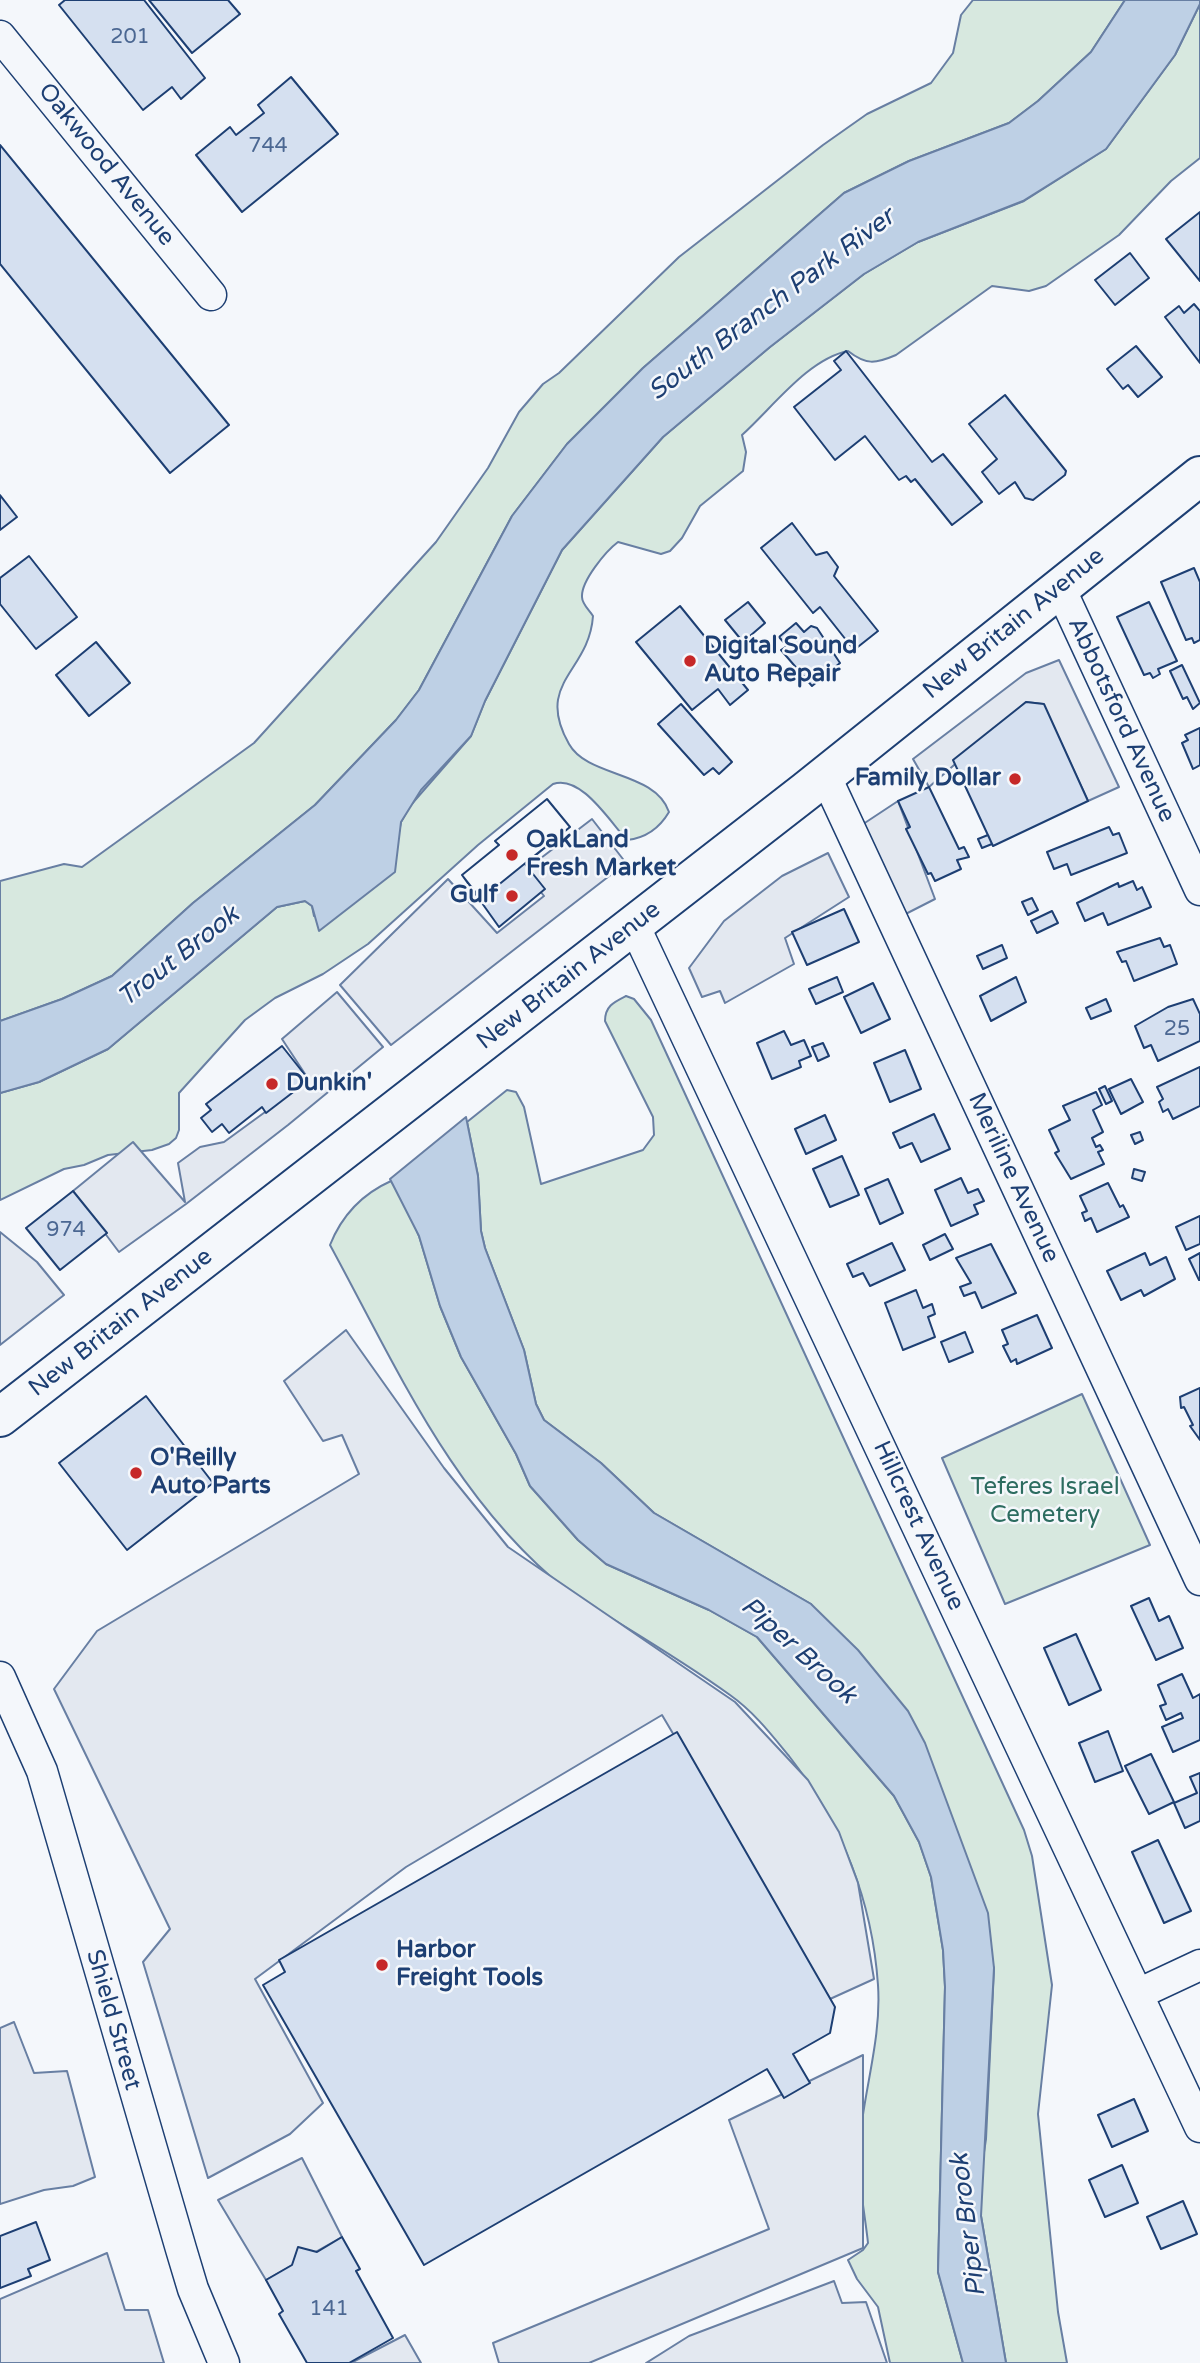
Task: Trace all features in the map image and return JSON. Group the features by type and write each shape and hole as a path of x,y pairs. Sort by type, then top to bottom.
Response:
{"main road":[{"name":"New Britain Avenue","path":"0,1417 634,925 1200,476"}],"street":[{"name":"Oakwood Avenue","path":"0,36 211,295"},
{"name":"Abbotsford Avenue","path":"1060,588 1200,890"},
{"name":"Meriline Avenue","path":"825,775 1200,1580"},
{"name":"Hillcrest Avenue","path":"634,925 1200,2127"},
{"name":"Shield Street","path":"0,1677 42,1771 193,2289 224,2363"},
{"path":"1138,1994 1200,1965"}],"green space":[{"path":"973,0 1125,0 1091,52 1038,101 1009,123 909,161 844,193 643,368 567,444 512,516 419,690 396,720 315,805 193,903 112,976 62,999 0,1021 0,881 64,864 82,867 254,743 436,542 488,468 519,412 543,384 559,373 679,257 823,145 867,114 931,83 953,53 961,15"},
{"path":"1200,4 1200,158 1171,181 1119,235 1046,286 1029,291 992,286 896,355 871,362 848,351 819,364 805,374 742,435 746,452 743,471 700,506 682,538 670,551 661,554 618,542 590,575 582,597 584,605 593,616 583,651 560,691 557,706 560,723 569,744 578,755 605,770 636,781 661,799 669,812 661,823 646,835 627,840 584,793 564,783 553,784 478,845 368,944 323,974 275,998 245,1020 179,1093 179,1130 176,1138 169,1144 152,1150 108,1155 84,1165 64,1169 0,1200 0,1093 39,1082 108,1049 277,907 305,901 312,906 314,916 398,837 401,822 410,806 471,736 485,701 562,550 663,437 770,347 864,274 918,242 1024,201 1106,149 1175,55"},
{"path":"626,996 634,999 651,1020 1024,1830 1032,1856 1052,1985 1038,2114 1058,2312 1067,2363 1006,2363 981,2216 980,2178 986,2139 994,1968 811,1604 654,1513 601,1463 544,1420 536,1404 524,1350 485,1248 481,1231 478,1176 467,1122 507,1090 516,1092 524,1107 541,1184 643,1150 654,1135 653,1117 605,1021 608,1008"},
{"path":"391,1181 406,1204 419,1236 440,1306 461,1357 516,1454 530,1486 578,1540 606,1564 709,1610 757,1637 894,1796 919,1842 931,1877 943,1950 945,1987 938,2272 963,2363 890,2363 878,2307 857,2279 848,2260 868,2243 859,2158 877,2029 878,1985 869,1922 851,1863 839,1835 808,1782 776,1740 747,1709 691,1668 569,1592 529,1556 493,1517 461,1476 405,1386 330,1245 354,1207 371,1192"},
{"name":"Teferes Israel Cemetery","path":"1082,1394 1150,1545 1005,1604 942,1458"}],"shaded area":[{"path":"1059,660 1119,787 1088,801 1043,704 1026,702 929,787 913,759 1026,673"},
{"path":"898,801 935,899 884,925 839,840"},
{"path":"592,819 626,863 391,1045 340,985 448,879 497,933 544,896 524,871"},
{"path":"828,853 849,897 785,938 794,964 725,1003 720,991 702,997 689,968 724,921 782,876"},
{"path":"337,992 383,1047 288,1125 119,1252 73,1191 133,1142 185,1202 178,1163 200,1147 224,1142 309,1080 282,1039"},
{"path":"0,1232 37,1262 64,1295 0,1345"},
{"path":"346,1330 444,1468 508,1547 735,1702 808,1780 839,1832 858,1883 874,1979 830,1999 662,1715 406,1867 255,1979 323,2103 290,2134 208,2178 143,1962 170,1929 54,1689 97,1631 359,1474 342,1435 323,1441 284,1381"},
{"path":"14,2022 34,2073 67,2071 95,2177 73,2186 44,2190 0,2204 0,2028"},
{"path":"863,2055 863,2248 589,2363 499,2363 493,2343 769,2229 729,2120"},
{"path":"302,2158 342,2237 266,2280 218,2200"},
{"path":"107,2253 125,2310 148,2310 164,2363 0,2363 0,2299"},
{"path":"834,2281 842,2303 866,2302 887,2363 646,2363 689,2336"},
{"path":"405,2335 421,2363 351,2363"}],"water":[{"path":"1125,0 1200,0 1200,4 1175,55 1106,149 1023,201 918,242 864,274 770,347 663,437 562,550 485,701 471,736 421,790 401,822 395,872 319,931 312,906 305,901 277,907 108,1049 39,1082 0,1093 0,1021 62,999 112,976 193,903 315,805 396,720 419,690 512,516 567,444 643,368 844,193 909,161 1009,123 1038,101 1091,52"},
{"name":"Piper Brook","path":"466,1117 478,1176 481,1231 485,1248 524,1350 536,1404 544,1420 601,1463 654,1513 811,1604 858,1650 908,1711 925,1743 988,1913 994,1968 981,2216 1006,2363 963,2363 938,2272 945,1987 943,1950 931,1877 919,1842 894,1796 757,1637 709,1610 606,1564 578,1540 530,1486 516,1454 461,1357 440,1306 419,1236 390,1179"}],"building":[{"path":"65,0 144,0 205,78 181,99 172,87 143,110 59,5"},
{"path":"149,0 228,0 240,14 192,53"},
{"path":"291,77 338,134 242,212 196,155 230,127 236,135 264,113 258,105"},
{"path":"0,145 229,425 170,473 0,264"},
{"path":"1200,212 1200,281 1166,239"},
{"path":"1130,253 1149,278 1115,305 1095,280"},
{"path":"1194,304 1200,311 1200,363 1165,317 1179,306 1184,313"},
{"path":"1136,346 1162,377 1138,397 1128,385 1123,389 1107,369"},
{"path":"846,351 932,462 943,454 982,502 952,525 915,479 911,482 906,476 899,480 865,436 835,460 794,407 841,370 834,361"},
{"path":"1005,395 1066,471 1065,475 1033,500 1025,498 1015,482 999,494 982,472 997,459 969,424"},
{"path":"0,495 17,517 0,530"},
{"path":"792,523 816,555 827,552 838,567 834,576 878,631 854,650 820,607 813,613 761,548"},
{"path":"29,556 77,617 36,649 0,604 0,578"},
{"path":"1194,568 1200,582 1200,640 1194,643 1192,638 1186,640 1161,582"},
{"path":"748,602 765,623 743,642 725,620"},
{"path":"1149,602 1177,661 1158,669 1160,674 1153,678 1150,673 1144,675 1117,617"},
{"path":"680,606 748,690 730,705 718,689 692,710 636,642"},
{"path":"796,623 804,632 811,626 817,628 840,663 812,686 781,650 787,646 779,637"},
{"path":"96,642 130,683 89,716 56,675"},
{"path":"1182,665 1200,703 1193,709 1187,697 1183,699 1170,671"},
{"path":"1026,702 1044,704 1088,801 993,846 953,760"},
{"path":"681,704 732,762 719,774 713,768 704,775 658,724"},
{"path":"1200,728 1200,765 1193,769 1182,743 1188,740 1185,735"},
{"path":"929,787 959,849 964,847 969,857 957,860 961,869 935,881 931,873 928,874 906,829 910,827 898,801"},
{"name":"OakLand Fresh Market","path":"547,799 570,827 525,864 545,889 499,927 462,875 499,845 495,841"},
{"name":"OakLand Fresh Market","path":"547,799 570,827 481,899 462,875 499,845 495,841"},
{"path":"1109,827 1113,835 1119,833 1127,853 1071,875 1067,864 1054,869 1047,852"},
{"path":"988,835 992,844 982,848 978,839"},
{"path":"1133,881 1137,890 1142,887 1151,907 1108,925 1103,913 1085,921 1077,903 1118,883 1119,887"},
{"path":"1032,898 1038,910 1028,915 1022,902"},
{"path":"844,909 859,942 807,965 792,932"},
{"path":"1052,911 1058,923 1037,933 1031,921"},
{"path":"1160,938 1164,947 1170,945 1177,964 1134,981 1126,961 1122,962 1117,952"},
{"path":"1002,945 1007,958 983,969 977,956"},
{"path":"837,977 843,992 816,1004 809,989"},
{"path":"1016,977 1026,1002 991,1021 980,996"},
{"path":"873,983 890,1019 861,1033 844,997"},
{"path":"1106,999 1111,1011 1091,1019 1086,1008"},
{"path":"1193,999 1200,1014 1200,1041 1158,1061 1151,1045 1144,1048 1135,1026 1168,1007"},
{"path":"784,1031 791,1045 804,1040 811,1056 799,1061 801,1067 772,1079 757,1043"},
{"path":"823,1043 829,1056 818,1061 812,1047"},
{"path":"282,1046 309,1080 266,1113 262,1107 229,1133 222,1124 212,1132 201,1118 211,1110 206,1104"},
{"path":"905,1050 921,1089 890,1102 874,1063"},
{"path":"1200,1067 1200,1106 1173,1119 1168,1109 1163,1112 1159,1102 1163,1099 1157,1087"},
{"path":"1131,1079 1143,1102 1121,1114 1109,1089"},
{"path":"1105,1086 1112,1101 1106,1104 1099,1089"},
{"path":"1096,1092 1102,1105 1093,1110 1103,1132 1092,1138 1096,1147 1100,1145 1103,1150 1098,1152 1104,1164 1071,1179 1055,1153 1059,1151 1049,1130 1070,1120 1063,1106"},
{"path":"934,1114 950,1149 921,1162 912,1143 900,1148 893,1133"},
{"path":"825,1115 836,1140 806,1154 795,1129"},
{"path":"1140,1132 1143,1140 1135,1144 1131,1135"},
{"path":"842,1156 859,1195 830,1207 813,1169"},
{"path":"1134,1169 1145,1172 1142,1181 1132,1178"},
{"path":"961,1178 968,1193 978,1189 984,1201 974,1205 978,1214 951,1226 935,1190"},
{"path":"888,1179 903,1213 880,1224 865,1189"},
{"path":"1108,1183 1120,1207 1123,1205 1129,1217 1097,1232 1091,1218 1085,1221 1082,1213 1087,1211 1080,1196"},
{"path":"73,1191 107,1233 60,1270 26,1228"},
{"path":"1200,1216 1200,1244 1186,1250 1176,1227"},
{"path":"945,1234 953,1249 930,1260 923,1245"},
{"path":"892,1243 905,1270 870,1286 863,1273 853,1277 847,1264"},
{"path":"991,1244 1016,1293 982,1308 975,1292 964,1296 960,1287 971,1283 956,1258"},
{"path":"1145,1253 1150,1265 1166,1257 1175,1279 1144,1296 1141,1290 1121,1300 1107,1271"},
{"path":"1200,1253 1200,1280 1199,1280 1189,1259"},
{"path":"916,1290 923,1308 932,1304 935,1314 928,1317 935,1337 903,1350 885,1303"},
{"path":"1037,1315 1052,1348 1017,1364 1016,1359 1011,1362 1003,1346 1008,1344 1002,1330"},
{"path":"965,1332 973,1352 949,1362 941,1342"},
{"path":"1200,1388 1200,1440 1190,1426 1193,1425 1184,1407 1181,1408 1180,1397"},
{"name":"O'Reilly Auto Parts","path":"146,1396 213,1483 127,1550 59,1463"},
{"path":"1149,1598 1159,1621 1169,1616 1183,1648 1156,1660 1131,1606"},
{"path":"1076,1634 1101,1690 1069,1705 1044,1648"},
{"path":"1182,1674 1193,1698 1200,1694 1200,1740 1173,1752 1162,1727 1183,1718 1181,1713 1166,1720 1160,1706 1166,1704 1158,1685"},
{"path":"1108,1731 1123,1771 1095,1782 1079,1743"},
{"path":"677,1732 835,2007 830,2033 793,2054 810,2083 784,2098 767,2069 424,2265 263,1985 285,1972 279,1960"},
{"path":"1151,1754 1174,1802 1149,1814 1125,1766"},
{"path":"1200,1773 1200,1821 1185,1828 1174,1803 1197,1793 1190,1777"},
{"path":"1158,1840 1191,1911 1164,1923 1132,1852"},
{"path":"1134,2099 1148,2131 1112,2147 1098,2115"},
{"path":"1122,2165 1138,2203 1105,2217 1089,2180"},
{"path":"1183,2201 1197,2234 1161,2249 1147,2217"},
{"path":"36,2222 50,2260 28,2269 31,2276 0,2288 0,2236"},
{"path":"342,2237 360,2269 356,2271 393,2338 349,2363 307,2363 279,2314 283,2311 266,2280 292,2265 298,2247 317,2252"}],"place":[{"name":"Digital Sound Auto Repair","path":"690,661"},
{"name":"Family Dollar","path":"1015,779"},
{"name":"OakLand Fresh Market","path":"512,855"},
{"name":"Gulf","path":"512,896"},
{"name":"Dunkin'","path":"272,1084"},
{"name":"O'Reilly Auto Parts","path":"136,1473"},
{"name":"Harbor Freight Tools","path":"382,1965"}],"water label":[{"name":"South Branch Park River","path":"772,305"},
{"name":"Trout Brook","path":"179,957"}]}
